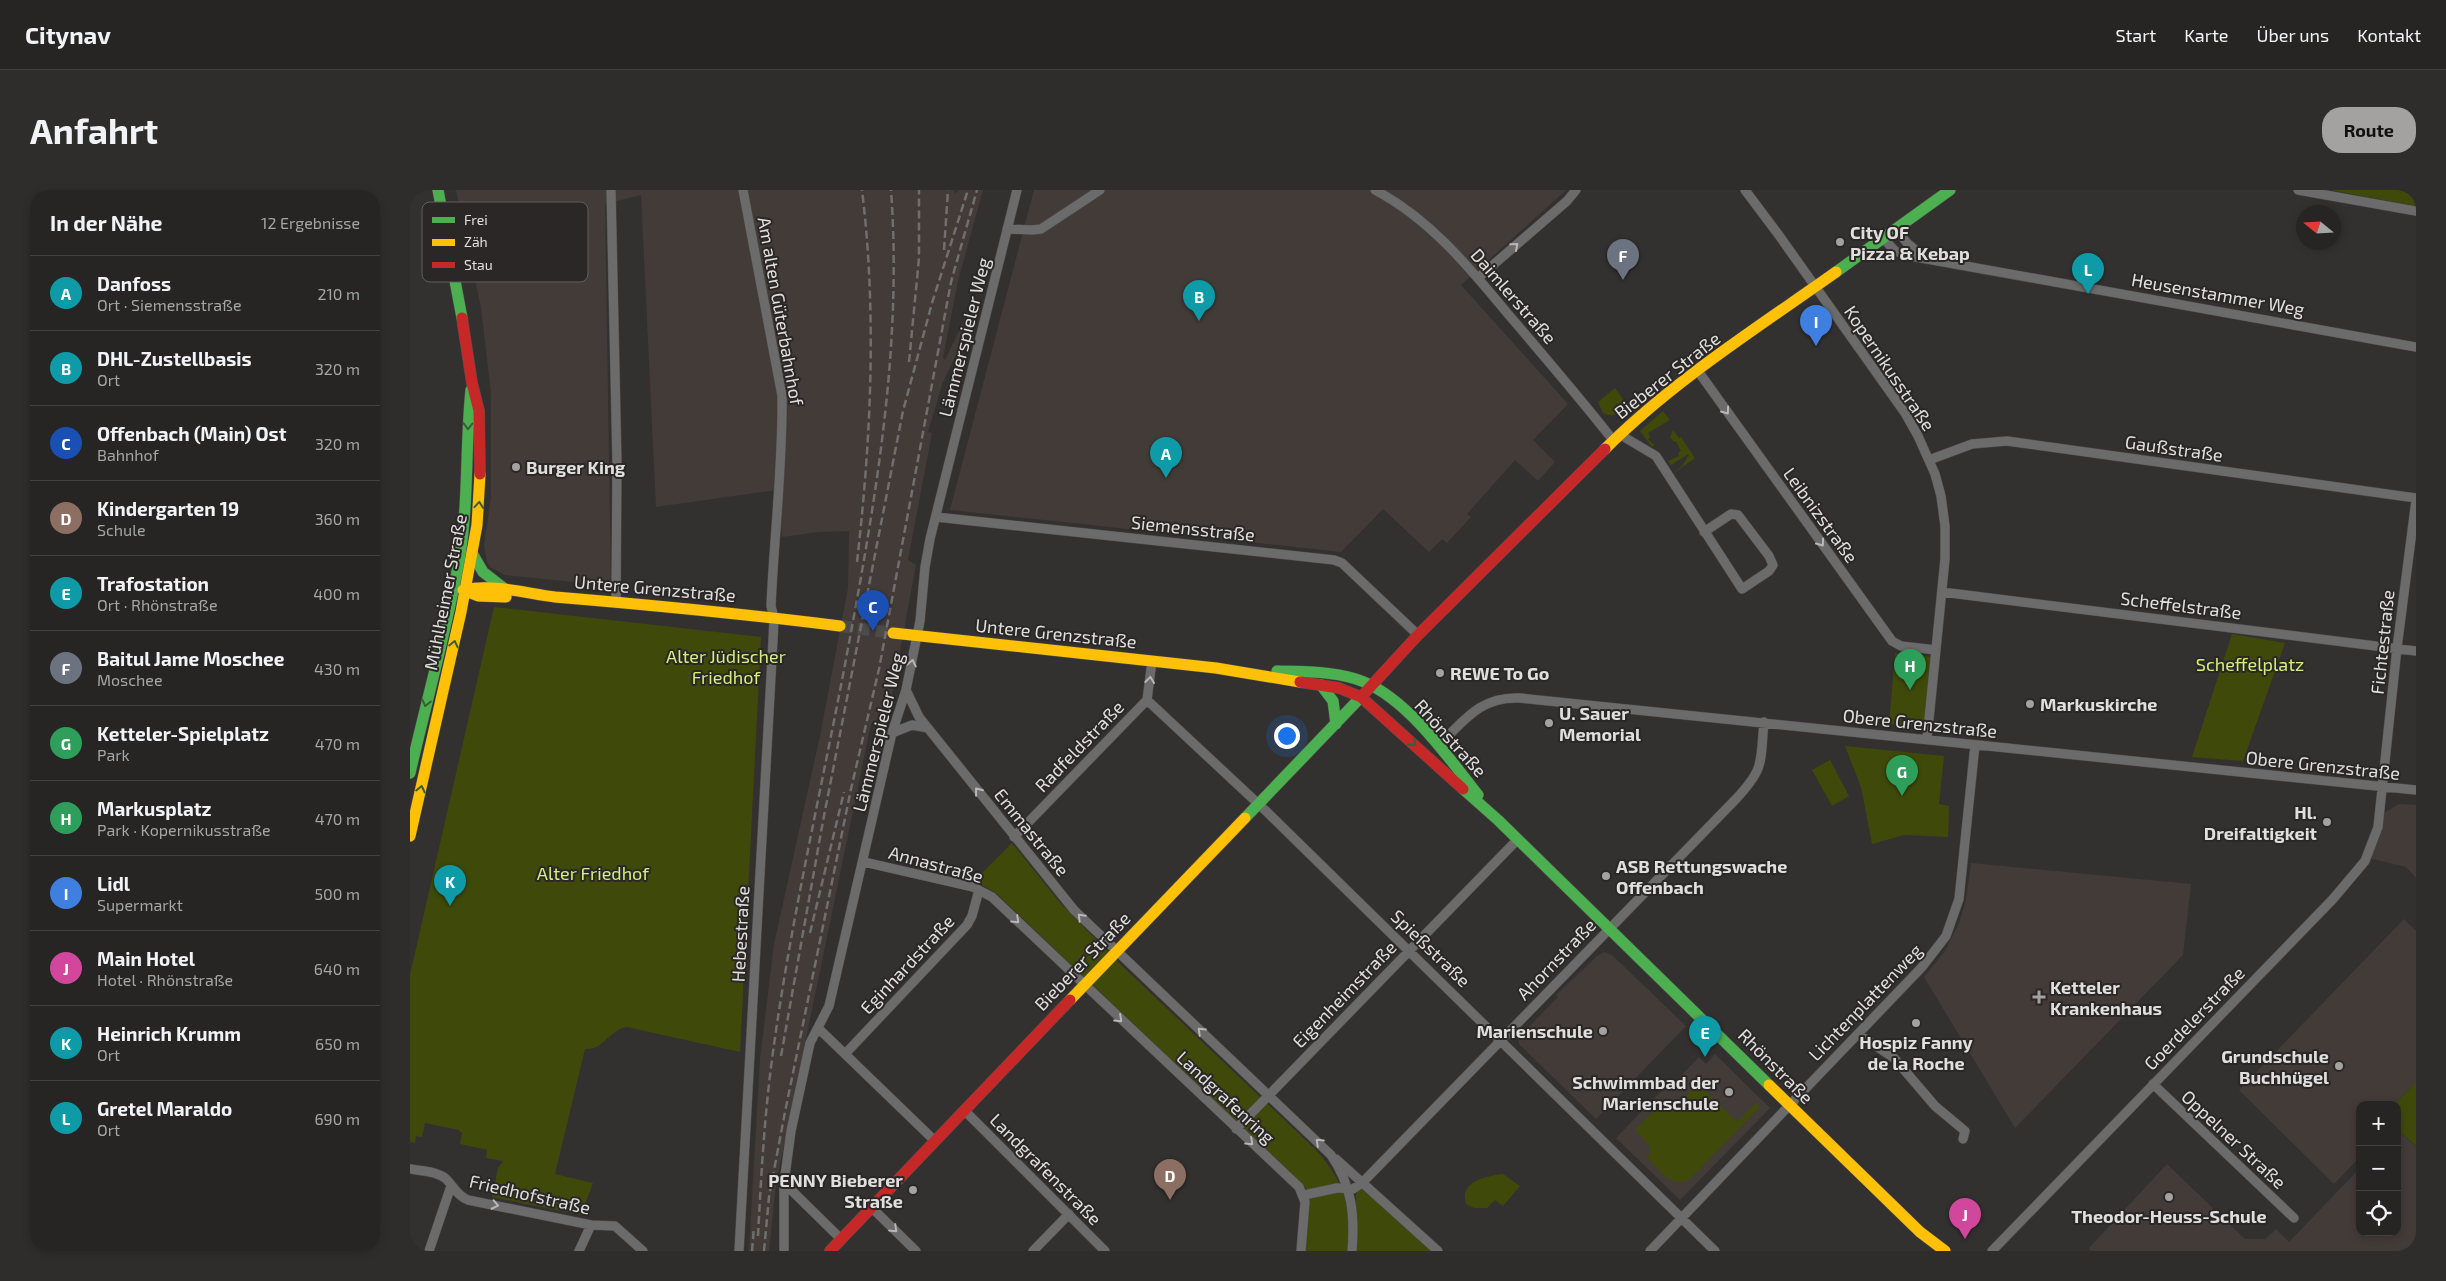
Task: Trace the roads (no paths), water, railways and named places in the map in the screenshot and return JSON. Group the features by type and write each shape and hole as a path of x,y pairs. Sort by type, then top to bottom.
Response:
{"main road":[{"name":"Bieberer Straße","path":"830,1251 1083,985 1362,697 1418,635 1616,437 1650,406 1950,190"},
{"name":"Mühlheimer Straße","path":"410,773 459,589 472,553 479,504 481,469 479,411 472,383 465,326 457,282"},
{"name":"Mühlheimer Straße","path":"410,836 459,589 466,505 468,418 472,383"},
{"path":"472,553 483,572 507,590"},
{"name":"Untere Grenzstraße","path":"459,589 476,587 507,590 527,594 616,601 840,626"},
{"name":"Untere Grenzstraße","path":"459,589 478,596 502,597 527,594"},
{"name":"Untere Grenzstraße","path":"893,633 1216,668 1339,688 1362,697"},
{"name":"Untere Grenzstraße","path":"1216,668 1283,671 1342,677 1361,680 1373,685"},
{"path":"1320,685 1333,701 1336,724"},
{"name":"Rhönstraße","path":"1373,685 1384,693 1438,746 1498,820"},
{"name":"Rhönstraße","path":"1362,697 1498,820 1920,1232 1945,1251"},
{"name":"Rhönstraße","path":"1920,1232 1935,1251"}],"street":[{"path":"611,190 617,464 616,601"},
{"name":"Am alten Güterbahnhof","path":"743,190 782,396 771,606 774,618"},
{"name":"Lämmerspieler Weg","path":"784,1251 784,1182 791,1130 811,1039 829,1006 864,862 892,732 906,690 917,636 926,561 1017,190"},
{"path":"1007,229 1041,229 1100,190"},
{"name":"Daimlerstraße","path":"1376,190 1423,222 1478,278 1616,437 1656,456 1704,532 1742,589 1769,571 1773,565 1769,556 1738,515 1731,514 1704,532"},
{"name":"Kopernikusstraße","path":"1745,190 1909,420 1929,460 1939,489 1944,519 1945,544 1927,739"},
{"path":"2298,190 2416,211"},
{"path":"1478,278 1574,193"},
{"name":"Heusenstammer Weg","path":"1896,229 1906,243 1925,258"},
{"name":"Heusenstammer Weg","path":"1883,238 1895,252 2416,347"},
{"name":"Leibnizstraße","path":"1698,371 1892,641 1901,646 1936,650"},
{"name":"Gaußstraße","path":"1929,460 1972,444 2007,441 2416,499"},
{"name":"Fichtestraße","path":"2383,787 2397,648 2416,499"},
{"name":"Siemensstraße","path":"936,517 1334,560 1342,563 1418,635"},
{"name":"Scheffelstraße","path":"1942,592 2416,651"},
{"name":"Hebestraße","path":"739,1251 774,618"},
{"path":"1147,700 1152,661"},
{"name":"Emmastraße","path":"906,690 915,710 928,728 1014,837 1074,910 1117,950"},
{"name":"Obere Grenzstraße","path":"1438,746 1476,709 1485,703 1507,698 1764,722 2416,790"},
{"name":"Spießstraße","path":"1147,700 1259,804 1715,1251"},
{"name":"Radfeldstraße","path":"1014,837 1147,700"},
{"name":"Ahornstraße","path":"1304,1195 1336,1188 1355,1188 1363,1182 1753,780 1760,766 1764,722"},
{"path":"892,732 912,724 928,728"},
{"name":"Lichtenplattenweg","path":"1650,1251 1936,951 1952,924 1962,881 1975,745"},
{"name":"Goerdelerstraße","path":"1992,1251 2356,874 2368,855 2375,837 2383,787"},
{"name":"Eigenheimstraße","path":"1236,1129 1518,840"},
{"name":"Annastraße","path":"864,862 978,890 992,897 1083,985"},
{"name":"Eginhardstraße","path":"845,1054 967,925 972,916 978,890"},
{"name":"Landgrafenring","path":"1117,950 1331,1155 1438,1251"},
{"name":"Landgrafenring","path":"1083,985 1299,1187 1304,1195"},
{"path":"818,1028 935,1140"},
{"path":"1858,1034 1894,1058 1935,1106 1965,1131 1963,1139"},
{"name":"Oppelner Straße","path":"2153,1084 2294,1218"},
{"name":"Landgrafenstraße","path":"964,1110 1105,1251"},
{"name":"Landgrafenring","path":"1331,1155 1349,1189 1354,1214 1352,1251"},
{"name":"Friedhofstraße","path":"410,1168 439,1175 452,1186 459,1196 468,1200 590,1225 615,1226 643,1251"},
{"path":"784,1182 841,1239"},
{"path":"429,1251 452,1186"},
{"path":"1301,1251 1305,1206 1304,1195"},
{"path":"871,1207 916,1251"},
{"path":"1033,1251 1069,1214"},
{"path":"578,1251 590,1225"}],"tunnel":[{"path":"840,626 893,633"}],"railway":[{"path":"857,562 869,423 871,330 870,283 862,190"},
{"path":"758,1236 766,1109 778,1018 795,919 865,555 883,434 893,312 894,251 891,190"},
{"path":"909,362 919,258 919,190"},
{"path":"944,250 948,190"},
{"path":"781,1056 823,821 903,411 932,303 968,190"},
{"path":"764,1251 769,1197 785,1112 851,789 879,669 951,282 977,190"},
{"path":"810,933 844,792"},
{"path":"752,1251 754,1227"}],"place":[{"name":"City OF Pizza & Kebap","path":"1840,242"},
{"name":"Baitul Jame Moschee","path":"1623,280"},
{"name":"Gretel Maraldo","path":"2088,294"},
{"name":"DHL-Zustellbasis","path":"1199,321"},
{"name":"Lidl","path":"1816,346"},
{"name":"Burger King","path":"516,467"},
{"name":"Danfoss","path":"1166,478"},
{"name":"Offenbach (Main) Ost","path":"873,631"},
{"name":"REWE To Go","path":"1440,673"},
{"name":"Markusplatz","path":"1910,690"},
{"name":"Markuskirche","path":"2030,704"},
{"name":"U. Sauer Memorial","path":"1549,723"},
{"name":"Ketteler-Spielplatz","path":"1902,796"},
{"name":"Hl. Dreifaltigkeit","path":"2327,822"},
{"name":"ASB Rettungswache Offenbach","path":"1606,876"},
{"name":"Heinrich Krumm","path":"450,906"},
{"name":"Ketteler Krankenhaus","path":"2039,997"},
{"name":"Hospiz Fanny de la Roche","path":"1916,1023"},
{"name":"Marienschule","path":"1603,1031"},
{"name":"Trafostation","path":"1705,1057"},
{"name":"Grundschule Buchhügel","path":"2339,1066"},
{"name":"Schwimmbad der Marienschule","path":"1729,1092"},
{"name":"PENNY Bieberer Straße","path":"913,1190"},
{"name":"Theodor-Heuss-Schule","path":"2169,1197"},
{"name":"Kindergarten 19","path":"1170,1200"},
{"name":"Main Hotel","path":"1965,1239"}],"park label":[{"name":"Scheffelplatz","path":"2250,664"},
{"name":"Alter Jüdischer Friedhof","path":"726,666"},
{"name":"Alter Friedhof","path":"593,873"}]}
